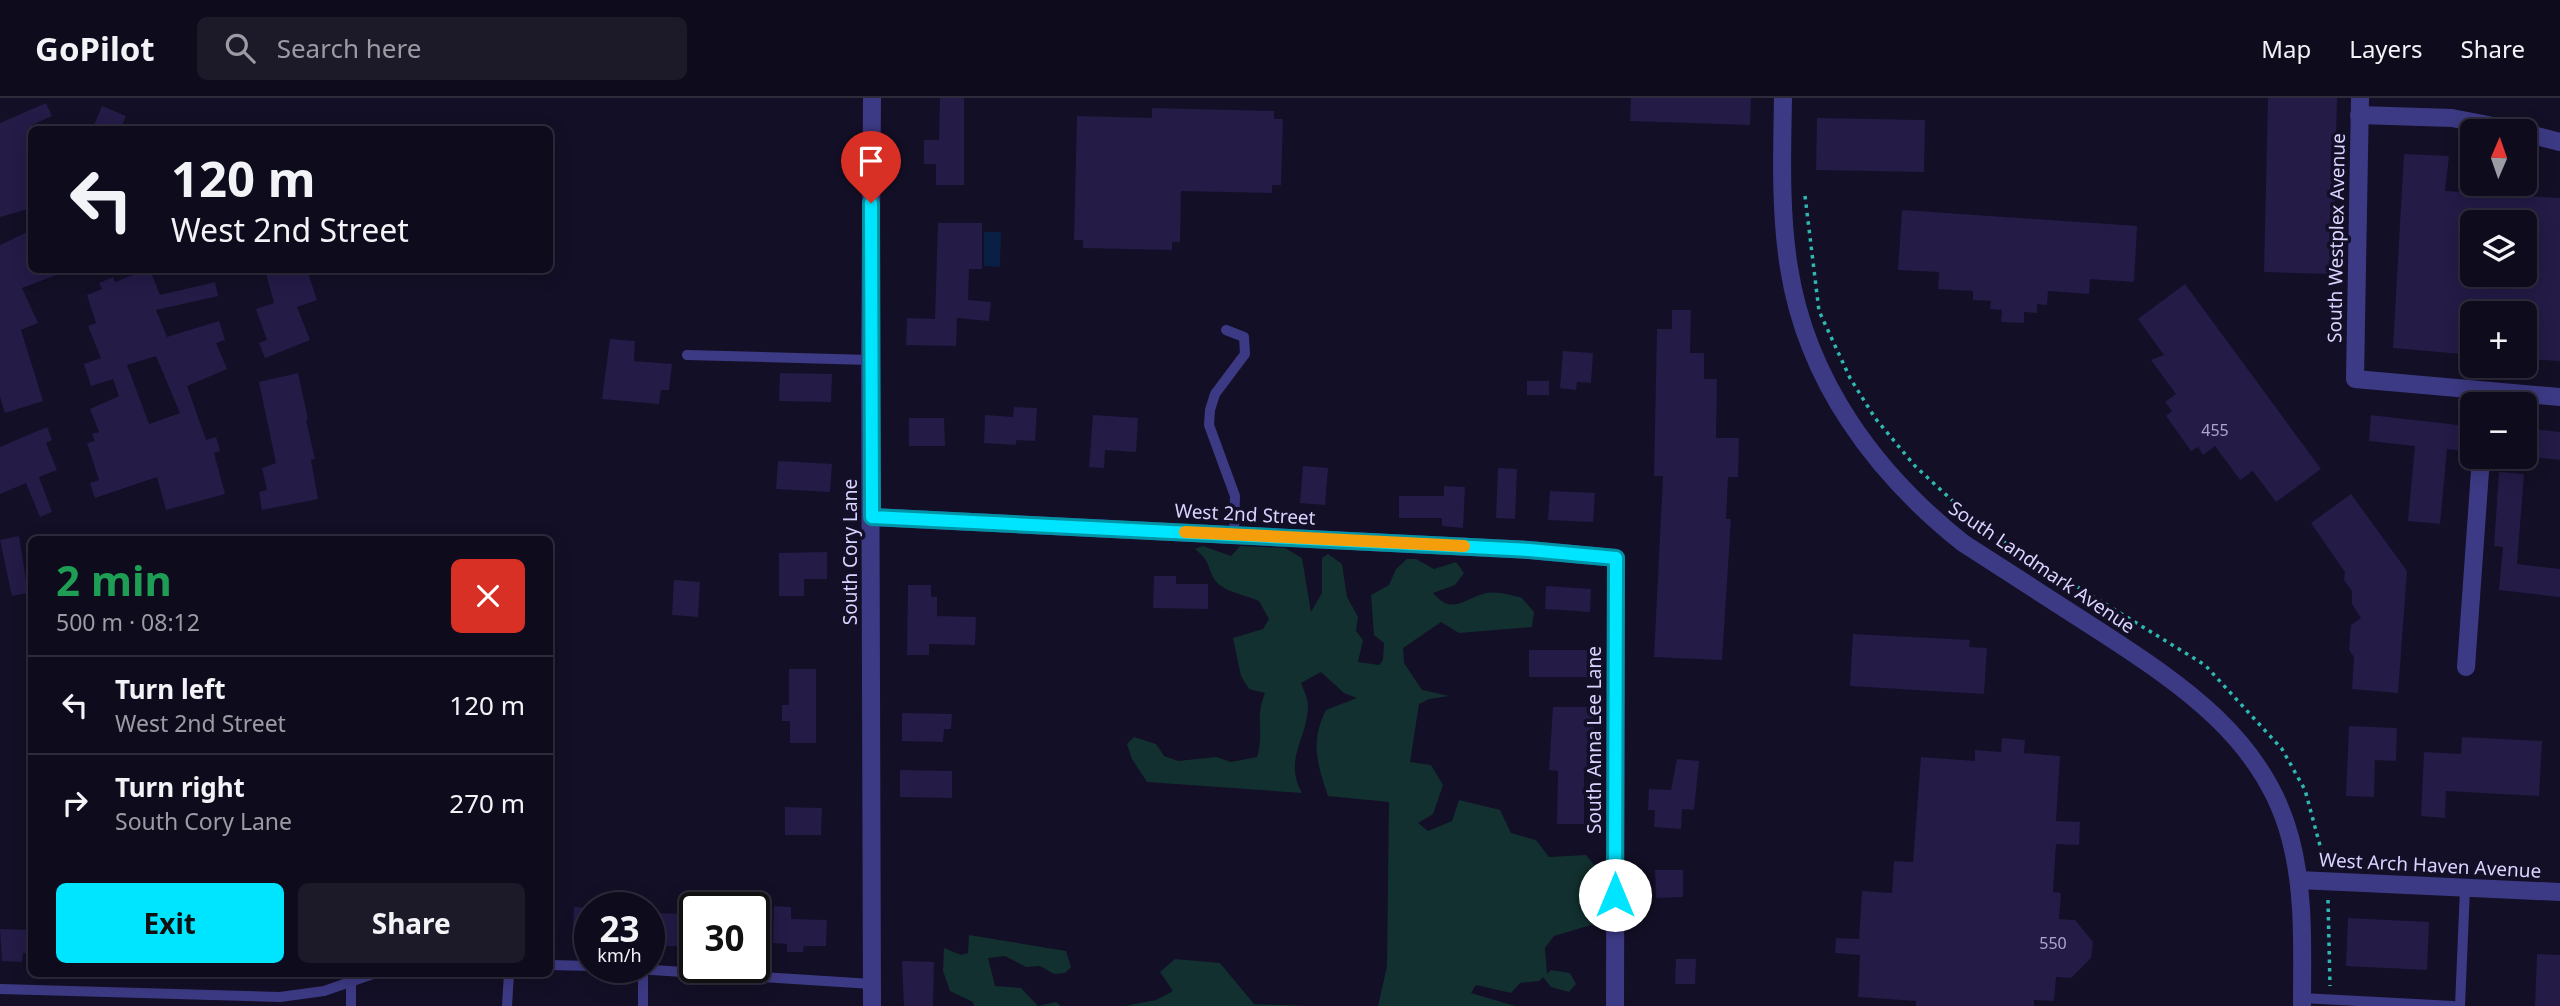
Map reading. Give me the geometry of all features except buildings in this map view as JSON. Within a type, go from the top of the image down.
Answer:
[{"type":"street","name":"South Cory Lane","points":[[872,98],[872,1006]]},
{"type":"street","name":"South Landmark Avenue","points":[[1783,98],[1783,200],[1789,266],[1806,338],[1838,406],[1878,462],[1933,520],[1963,543],[2161,672],[2213,712],[2245,749],[2281,808],[2290,836],[2299,880],[2302,1002]]},
{"type":"street","points":[[2359,106],[2460,120]]},
{"type":"street","name":"South Westplex Avenue","points":[[2359,106],[2356,379],[2460,394]]},
{"type":"street","points":[[2538,136],[2560,142]]},
{"type":"street","points":[[2537,397],[2560,397]]},
{"type":"street","points":[[2466,667],[2480,469]]},
{"type":"street","name":"West 2nd Street","points":[[872,517],[1570,552],[1616,558]]},
{"type":"street","name":"South Anna Lee Lane","points":[[1615,1006],[1616,558]]},
{"type":"street","name":"West Arch Haven Avenue","points":[[2299,880],[2560,892]]},
{"type":"lane","points":[[1226,331],[1244,337],[1246,346],[1239,362],[1215,394],[1209,425],[1235,496],[1234,535]]},
{"type":"lane","points":[[687,355],[870,360]]},
{"type":"lane","points":[[2460,1006],[2465,888]]},
{"type":"lane","points":[[553,965],[574,966]]},
{"type":"lane","points":[[665,970],[872,984]]},
{"type":"lane","points":[[0,989],[280,997],[324,991],[365,977]]},
{"type":"lane","points":[[508,1006],[509,977]]},
{"type":"lane","points":[[351,982],[351,1006]]},
{"type":"lane","points":[[643,983],[643,1006]]},
{"type":"lane","points":[[2302,1002],[2330,1000],[2453,1006]]},
{"type":"path","points":[[1805,196],[1819,311],[1850,379],[1875,418],[1915,466],[1983,529],[2206,665],[2269,732],[2288,759],[2305,790],[2321,840],[2328,882],[2330,1000]]},
{"type":"green space","points":[[1203,546],[1231,556],[1240,546],[1285,548],[1302,558],[1311,612],[1322,593],[1322,558],[1328,554],[1342,564],[1347,597],[1358,617],[1356,631],[1363,640],[1358,662],[1379,665],[1383,660],[1384,643],[1374,635],[1371,595],[1389,585],[1396,569],[1407,559],[1416,559],[1434,569],[1456,562],[1464,573],[1455,585],[1433,593],[1446,603],[1457,604],[1488,593],[1508,594],[1522,598],[1534,612],[1532,627],[1459,633],[1441,622],[1403,648],[1404,663],[1422,690],[1449,696],[1429,699],[1419,704],[1410,762],[1431,765],[1443,785],[1433,814],[1418,823],[1428,831],[1452,821],[1459,800],[1500,810],[1511,833],[1536,840],[1549,857],[1586,855],[1595,866],[1595,890],[1621,906],[1602,925],[1591,925],[1554,936],[1545,948],[1547,974],[1551,970],[1570,973],[1576,984],[1569,992],[1551,987],[1543,977],[1539,981],[1520,983],[1511,993],[1476,985],[1471,993],[1515,1006],[1378,1006],[1387,966],[1389,802],[1328,796],[1317,753],[1318,732],[1326,710],[1357,698],[1344,693],[1321,672],[1301,683],[1308,705],[1295,770],[1302,793],[1147,782],[1132,759],[1127,744],[1134,737],[1156,744],[1164,756],[1178,761],[1216,757],[1231,762],[1257,757],[1260,711],[1265,693],[1249,689],[1241,676],[1233,638],[1263,629],[1269,619],[1259,601],[1216,582],[1205,560],[1195,549]]},
{"type":"green space","points":[[969,935],[1066,951],[1071,967],[1065,973],[1054,974],[1040,966],[1026,967],[1005,956],[988,958],[995,986],[1021,988],[1038,1006],[974,1006],[973,1002],[950,991],[943,971],[944,948],[961,955],[968,953]]},
{"type":"green space","points":[[1175,959],[1220,963],[1254,1004],[1306,1006],[1125,1006],[1156,1000],[1173,991],[1160,972]]},
{"type":"green space","points":[[1056,1002],[1061,1006],[1038,1006]]},
{"type":"water","points":[[984,232],[1001,232],[1000,267],[984,266]]},
{"type":"slow traffic","points":[[1185,532],[1464,546]]},
{"type":"route","points":[[871,203],[872,517],[1570,552],[1616,558],[1615,895]]}]
